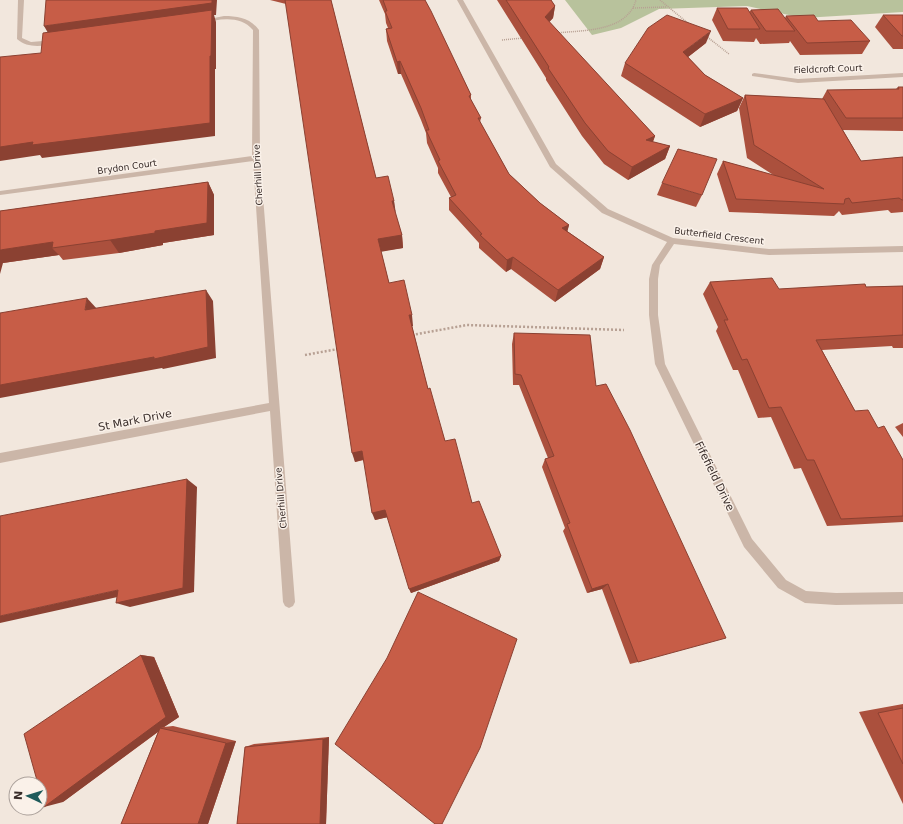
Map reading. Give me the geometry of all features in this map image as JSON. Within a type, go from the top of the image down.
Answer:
[{"type":"street","points":[[21,0],[19,34],[23,42],[29,44],[63,41]]},
{"type":"street","name":"Butterfield Crescent","points":[[460,0],[553,165],[605,211],[672,241],[769,252],[903,249]]},
{"type":"street","name":"Cherhill Drive","points":[[196,22],[220,18],[238,18],[252,24],[256,30],[256,158],[289,602]]},
{"type":"street","name":"Fieldcroft Court","points":[[754,75],[798,81],[903,74]]},
{"type":"street","name":"Brydon Court","points":[[0,193],[256,158]]},
{"type":"street","name":"Fifefield Drive","points":[[672,241],[656,266],[653,291],[656,340],[660,364],[748,542],[782,584],[805,597],[836,599],[903,598]]},
{"type":"street","name":"St Mark Drive","points":[[0,458],[274,406]]},
{"type":"path","points":[[557,33],[597,28],[617,23],[632,11],[636,0]]},
{"type":"path","points":[[660,0],[693,27]]},
{"type":"path","points":[[633,8],[666,6]]},
{"type":"path","points":[[502,40],[525,37]]},
{"type":"path","points":[[706,37],[729,54]]},
{"type":"path","points":[[405,337],[467,325],[624,330]]},
{"type":"path","points":[[305,355],[344,348]]},
{"type":"green space","points":[[565,0],[903,0],[903,12],[803,18],[747,6],[659,9],[621,28],[592,35]]},
{"type":"building","points":[[46,0],[212,0],[212,3],[44,26]]},
{"type":"building","points":[[285,0],[331,0],[376,178],[388,176],[394,201],[392,201],[402,235],[378,239],[389,283],[404,280],[412,315],[409,315],[428,389],[430,388],[445,441],[455,439],[472,503],[479,501],[501,556],[409,589],[385,510],[372,513],[362,451],[352,453]]},
{"type":"building","points":[[383,0],[425,0],[471,95],[469,96],[481,118],[478,118],[509,174],[540,203],[569,225],[562,228],[604,257],[558,290],[513,257],[507,260],[480,235],[482,234],[449,198],[456,195],[438,161],[440,160],[426,130],[429,130],[421,108],[400,61],[397,62],[386,29],[392,28],[385,11],[387,11]]},
{"type":"building","points":[[506,0],[551,0],[555,6],[545,17],[655,136],[646,140],[670,146],[632,167],[608,151],[585,123],[548,68],[549,67]]},
{"type":"building","points":[[717,8],[747,8],[760,29],[728,29]]},
{"type":"building","points":[[778,9],[795,31],[766,31],[751,10]]},
{"type":"building","points":[[212,10],[210,123],[32,145],[33,142],[0,147],[0,57],[41,53],[43,33]]},
{"type":"building","points":[[667,15],[711,31],[683,52],[705,75],[743,98],[705,114],[625,63],[648,28]]},
{"type":"building","points":[[814,15],[818,21],[851,20],[870,41],[807,43],[786,16]]},
{"type":"building","points":[[883,15],[903,15],[903,36],[902,36]]},
{"type":"building","points":[[898,87],[903,87],[903,118],[846,118],[827,90],[899,89]]},
{"type":"building","points":[[745,95],[824,99],[861,161],[903,157],[903,200],[899,198],[852,203],[849,198],[845,199],[844,204],[736,199],[723,161],[824,189],[754,145]]},
{"type":"building","points":[[678,149],[717,159],[702,195],[662,183]]},
{"type":"building","points":[[208,182],[207,223],[155,231],[155,233],[52,248],[53,242],[0,250],[0,211]]},
{"type":"building","points":[[772,278],[779,289],[865,284],[866,287],[903,286],[903,335],[816,340],[855,411],[868,410],[878,428],[884,426],[903,460],[903,516],[841,519],[814,460],[807,460],[781,407],[769,408],[747,359],[742,360],[724,320],[728,320],[710,282]]},
{"type":"building","points":[[206,290],[208,347],[154,359],[154,357],[0,385],[0,313],[87,298],[85,310]]},
{"type":"building","points":[[514,333],[590,335],[596,386],[606,384],[630,430],[726,638],[638,662],[608,584],[592,589],[567,524],[570,523],[545,459],[554,456],[521,375],[515,374]]},
{"type":"building","points":[[187,479],[183,588],[116,603],[118,590],[0,616],[0,516]]},
{"type":"building","points":[[418,592],[517,639],[480,748],[442,824],[435,824],[335,744],[387,658]]},
{"type":"building","points":[[141,655],[166,717],[48,804],[48,776],[36,776],[24,734]]},
{"type":"building","points":[[903,708],[903,764],[878,713]]},
{"type":"building","points":[[160,728],[226,743],[198,824],[121,824]]},
{"type":"building","points":[[323,739],[320,824],[237,824],[245,747]]}]
